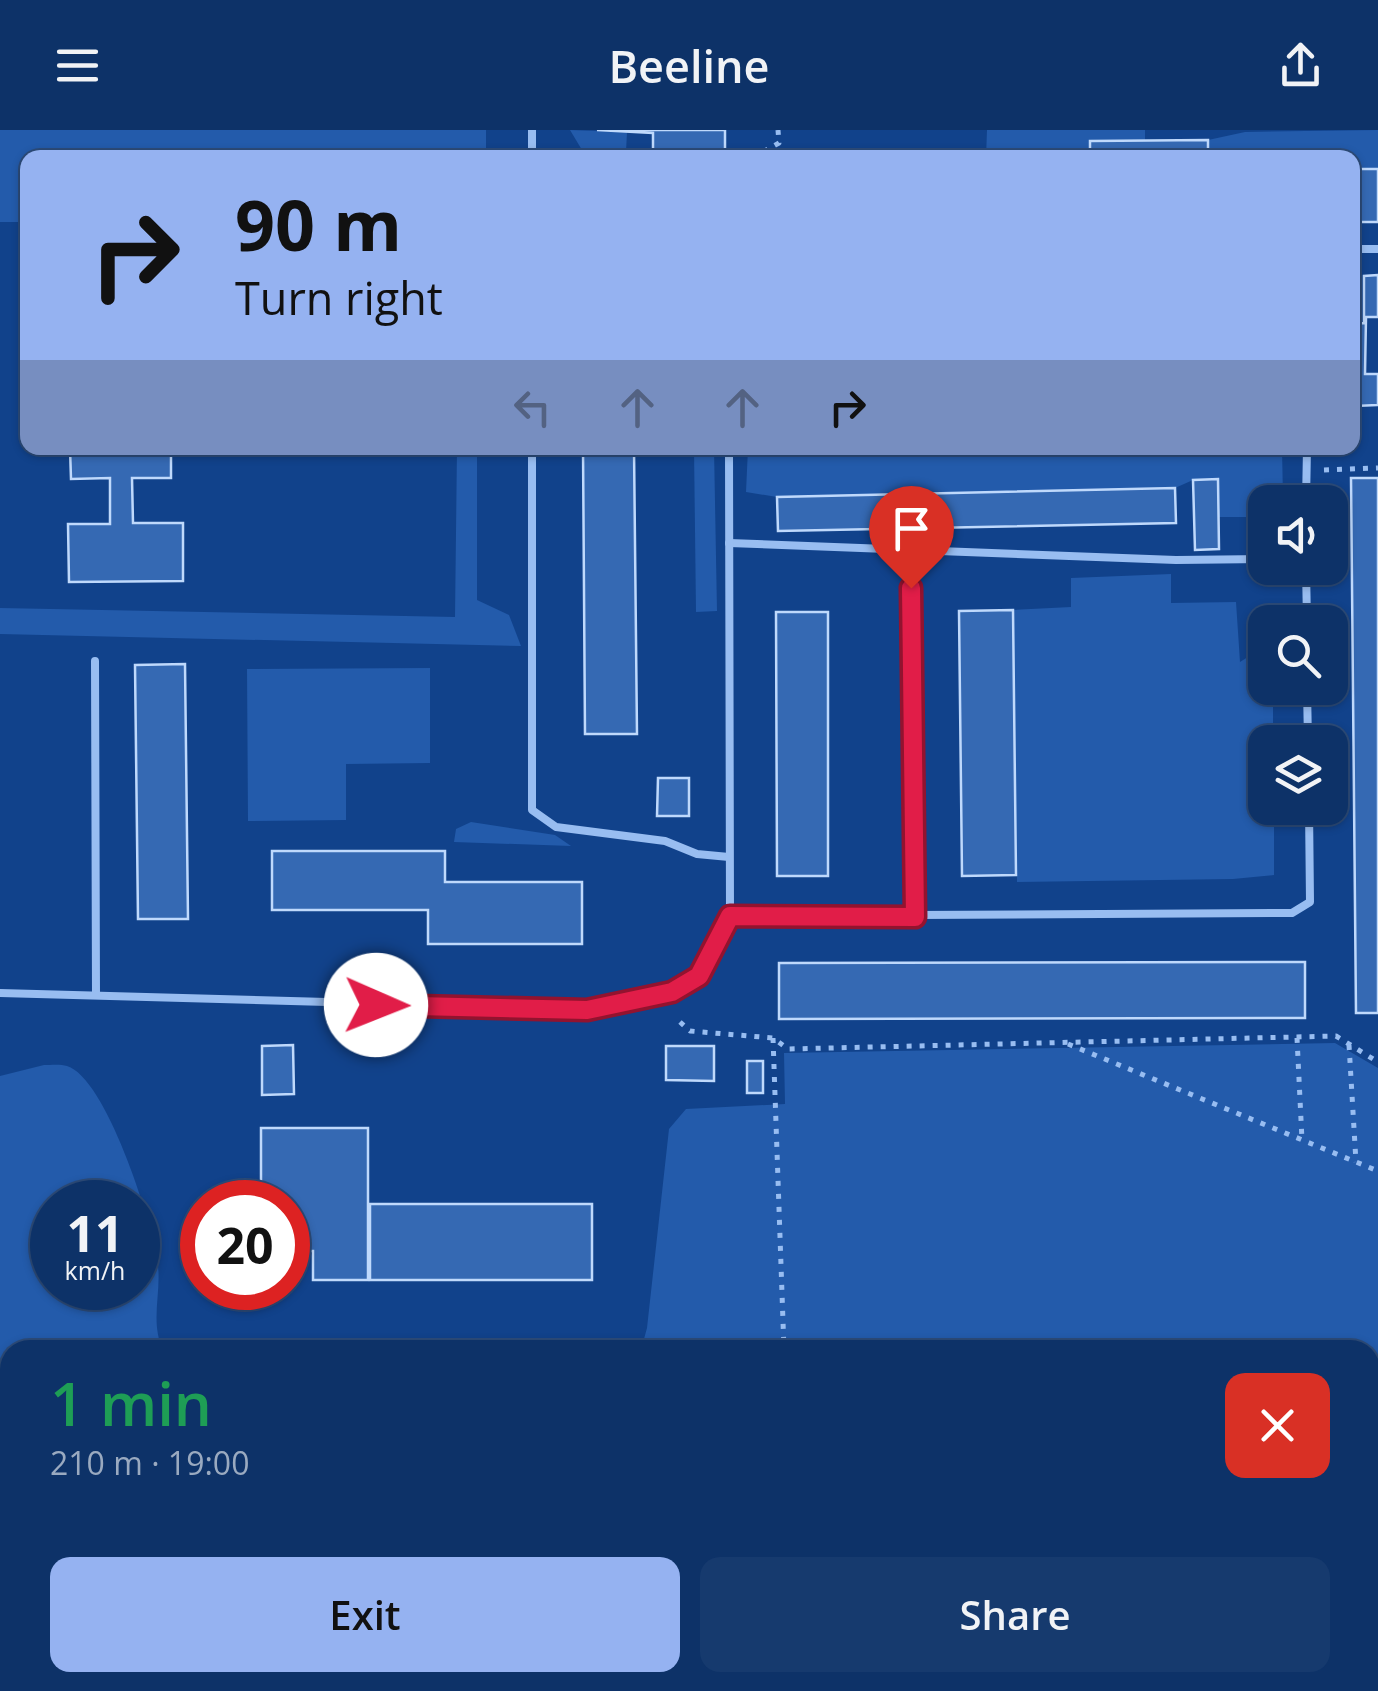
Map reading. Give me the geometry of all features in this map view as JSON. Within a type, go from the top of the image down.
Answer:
[{"type":"lane","points":[[532,455],[532,810],[556,827],[665,842],[697,854],[729,857]]},
{"type":"lane","points":[[0,993],[587,1010],[672,992],[699,976],[730,916],[728,455]]},
{"type":"lane","points":[[1306,455],[1306,485]]},
{"type":"lane","points":[[728,543],[910,552],[1248,559]]},
{"type":"lane","points":[[910,552],[915,917]]},
{"type":"lane","points":[[94,661],[96,994]]},
{"type":"lane","points":[[730,916],[1292,913],[1310,902],[1309,825]]},
{"type":"path","points":[[766,150],[778,143],[778,130]]},
{"type":"path","points":[[1306,470],[1378,468]]},
{"type":"path","points":[[680,1022],[690,1030],[773,1038],[788,1049],[1336,1036],[1378,1062]]},
{"type":"path","points":[[1297,1037],[1302,1140]]},
{"type":"path","points":[[773,1038],[784,1340]]},
{"type":"path","points":[[1065,1042],[1378,1171]]},
{"type":"path","points":[[1349,1044],[1356,1162]]},
{"type":"shaded area","points":[[0,130],[486,130],[486,150],[20,150],[20,222],[0,222]]},
{"type":"shaded area","points":[[570,130],[627,132],[626,150],[582,150]]},
{"type":"shaded area","points":[[987,130],[1145,130],[1145,141],[1090,141],[1090,150],[986,150]]},
{"type":"shaded area","points":[[1378,130],[1378,169],[1360,169],[1360,150],[1208,150],[1208,140],[1245,132]]},
{"type":"shaded area","points":[[457,455],[477,455],[477,600],[509,615],[521,646],[0,634],[0,608],[455,617]]},
{"type":"shaded area","points":[[694,455],[714,455],[717,611],[696,612]]},
{"type":"shaded area","points":[[748,455],[1282,455],[1283,485],[1248,485],[1248,517],[1219,517],[1217,479],[1193,480],[1175,488],[777,497],[746,492]]},
{"type":"shaded area","points":[[1171,574],[1171,603],[1236,602],[1240,662],[1248,657],[1248,705],[1273,705],[1273,725],[1248,725],[1248,825],[1274,825],[1274,875],[1017,882],[1013,610],[1071,607],[1071,578]]},
{"type":"shaded area","points":[[430,668],[430,763],[346,764],[346,820],[248,821],[247,669]]},
{"type":"shaded area","points":[[471,822],[555,835],[571,846],[454,842],[456,829]]},
{"type":"shaded area","points":[[1335,1043],[1378,1068],[1378,1340],[644,1340],[669,1129],[686,1109],[785,1104],[784,1053]]},
{"type":"shaded area","points":[[44,1065],[65,1065],[82,1076],[111,1122],[134,1180],[30,1180],[30,1310],[157,1310],[159,1340],[0,1340],[0,1076]]},
{"type":"building","points":[[597,130],[725,130],[725,150],[653,150],[653,133]]},
{"type":"building","points":[[1208,140],[1208,150],[1090,150],[1090,141]]},
{"type":"building","points":[[1360,169],[1378,169],[1378,222],[1360,222]]},
{"type":"building","points":[[1378,275],[1378,317],[1366,317],[1365,374],[1378,374],[1378,405],[1360,406],[1360,323],[1364,323],[1364,276]]},
{"type":"building","points":[[70,455],[171,455],[171,478],[132,478],[133,523],[183,523],[183,581],[69,582],[68,524],[110,524],[110,478],[71,479]]},
{"type":"building","points":[[583,455],[634,455],[637,734],[585,734]]},
{"type":"building","points":[[1351,478],[1378,478],[1378,1013],[1356,1013]]},
{"type":"building","points":[[1218,479],[1219,549],[1195,550],[1193,480]]},
{"type":"building","points":[[1175,488],[1176,523],[778,531],[777,497]]},
{"type":"building","points":[[1013,610],[1016,875],[962,876],[959,611]]},
{"type":"building","points":[[776,612],[828,612],[828,876],[777,876]]},
{"type":"building","points":[[185,664],[188,919],[138,919],[135,665]]},
{"type":"building","points":[[658,778],[689,778],[689,816],[657,816]]},
{"type":"building","points":[[272,851],[445,851],[445,882],[582,882],[582,944],[428,944],[428,910],[272,910]]},
{"type":"building","points":[[1305,962],[1305,1018],[779,1019],[779,963]]},
{"type":"building","points":[[293,1045],[294,1094],[262,1095],[262,1046]]},
{"type":"building","points":[[666,1046],[714,1046],[714,1081],[666,1080]]},
{"type":"building","points":[[747,1061],[763,1061],[763,1093],[747,1093]]},
{"type":"building","points":[[261,1128],[368,1128],[368,1280],[313,1280],[310,1180],[261,1180]]},
{"type":"building","points":[[370,1204],[592,1204],[592,1280],[370,1280]]},
{"type":"route","points":[[376,1005],[587,1010],[672,992],[699,976],[730,916],[915,917],[911,588]]}]
